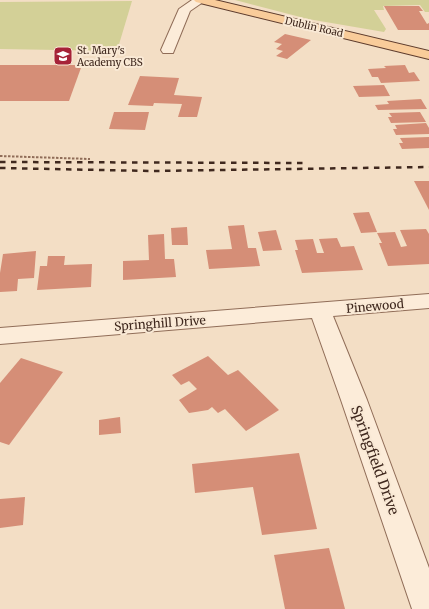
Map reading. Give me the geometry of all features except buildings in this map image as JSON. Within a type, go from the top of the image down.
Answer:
[{"type":"main road","name":"Dublin Road","points":[[200,0],[429,55]]},
{"type":"street","points":[[168,50],[185,9],[200,0]]},
{"type":"street","name":"Pinewood","points":[[320,311],[429,302]]},
{"type":"street","name":"Springhill Drive","points":[[0,336],[320,311]]},
{"type":"street","name":"Springfield Drive","points":[[320,311],[354,400],[428,609]]},
{"type":"path","points":[[0,156],[90,159]]},
{"type":"shaded area","points":[[235,0],[429,0],[429,12],[425,12],[420,5],[383,6],[384,10],[374,10],[386,29],[384,32],[308,19]]},
{"type":"shaded area","points":[[132,1],[117,51],[0,49],[0,2]]},
{"type":"railway","points":[[0,162],[303,163]]},
{"type":"railway","points":[[0,168],[152,171],[429,167]]},
{"type":"place","name":"St. Mary's Academy CBS","points":[[63,56]]}]
